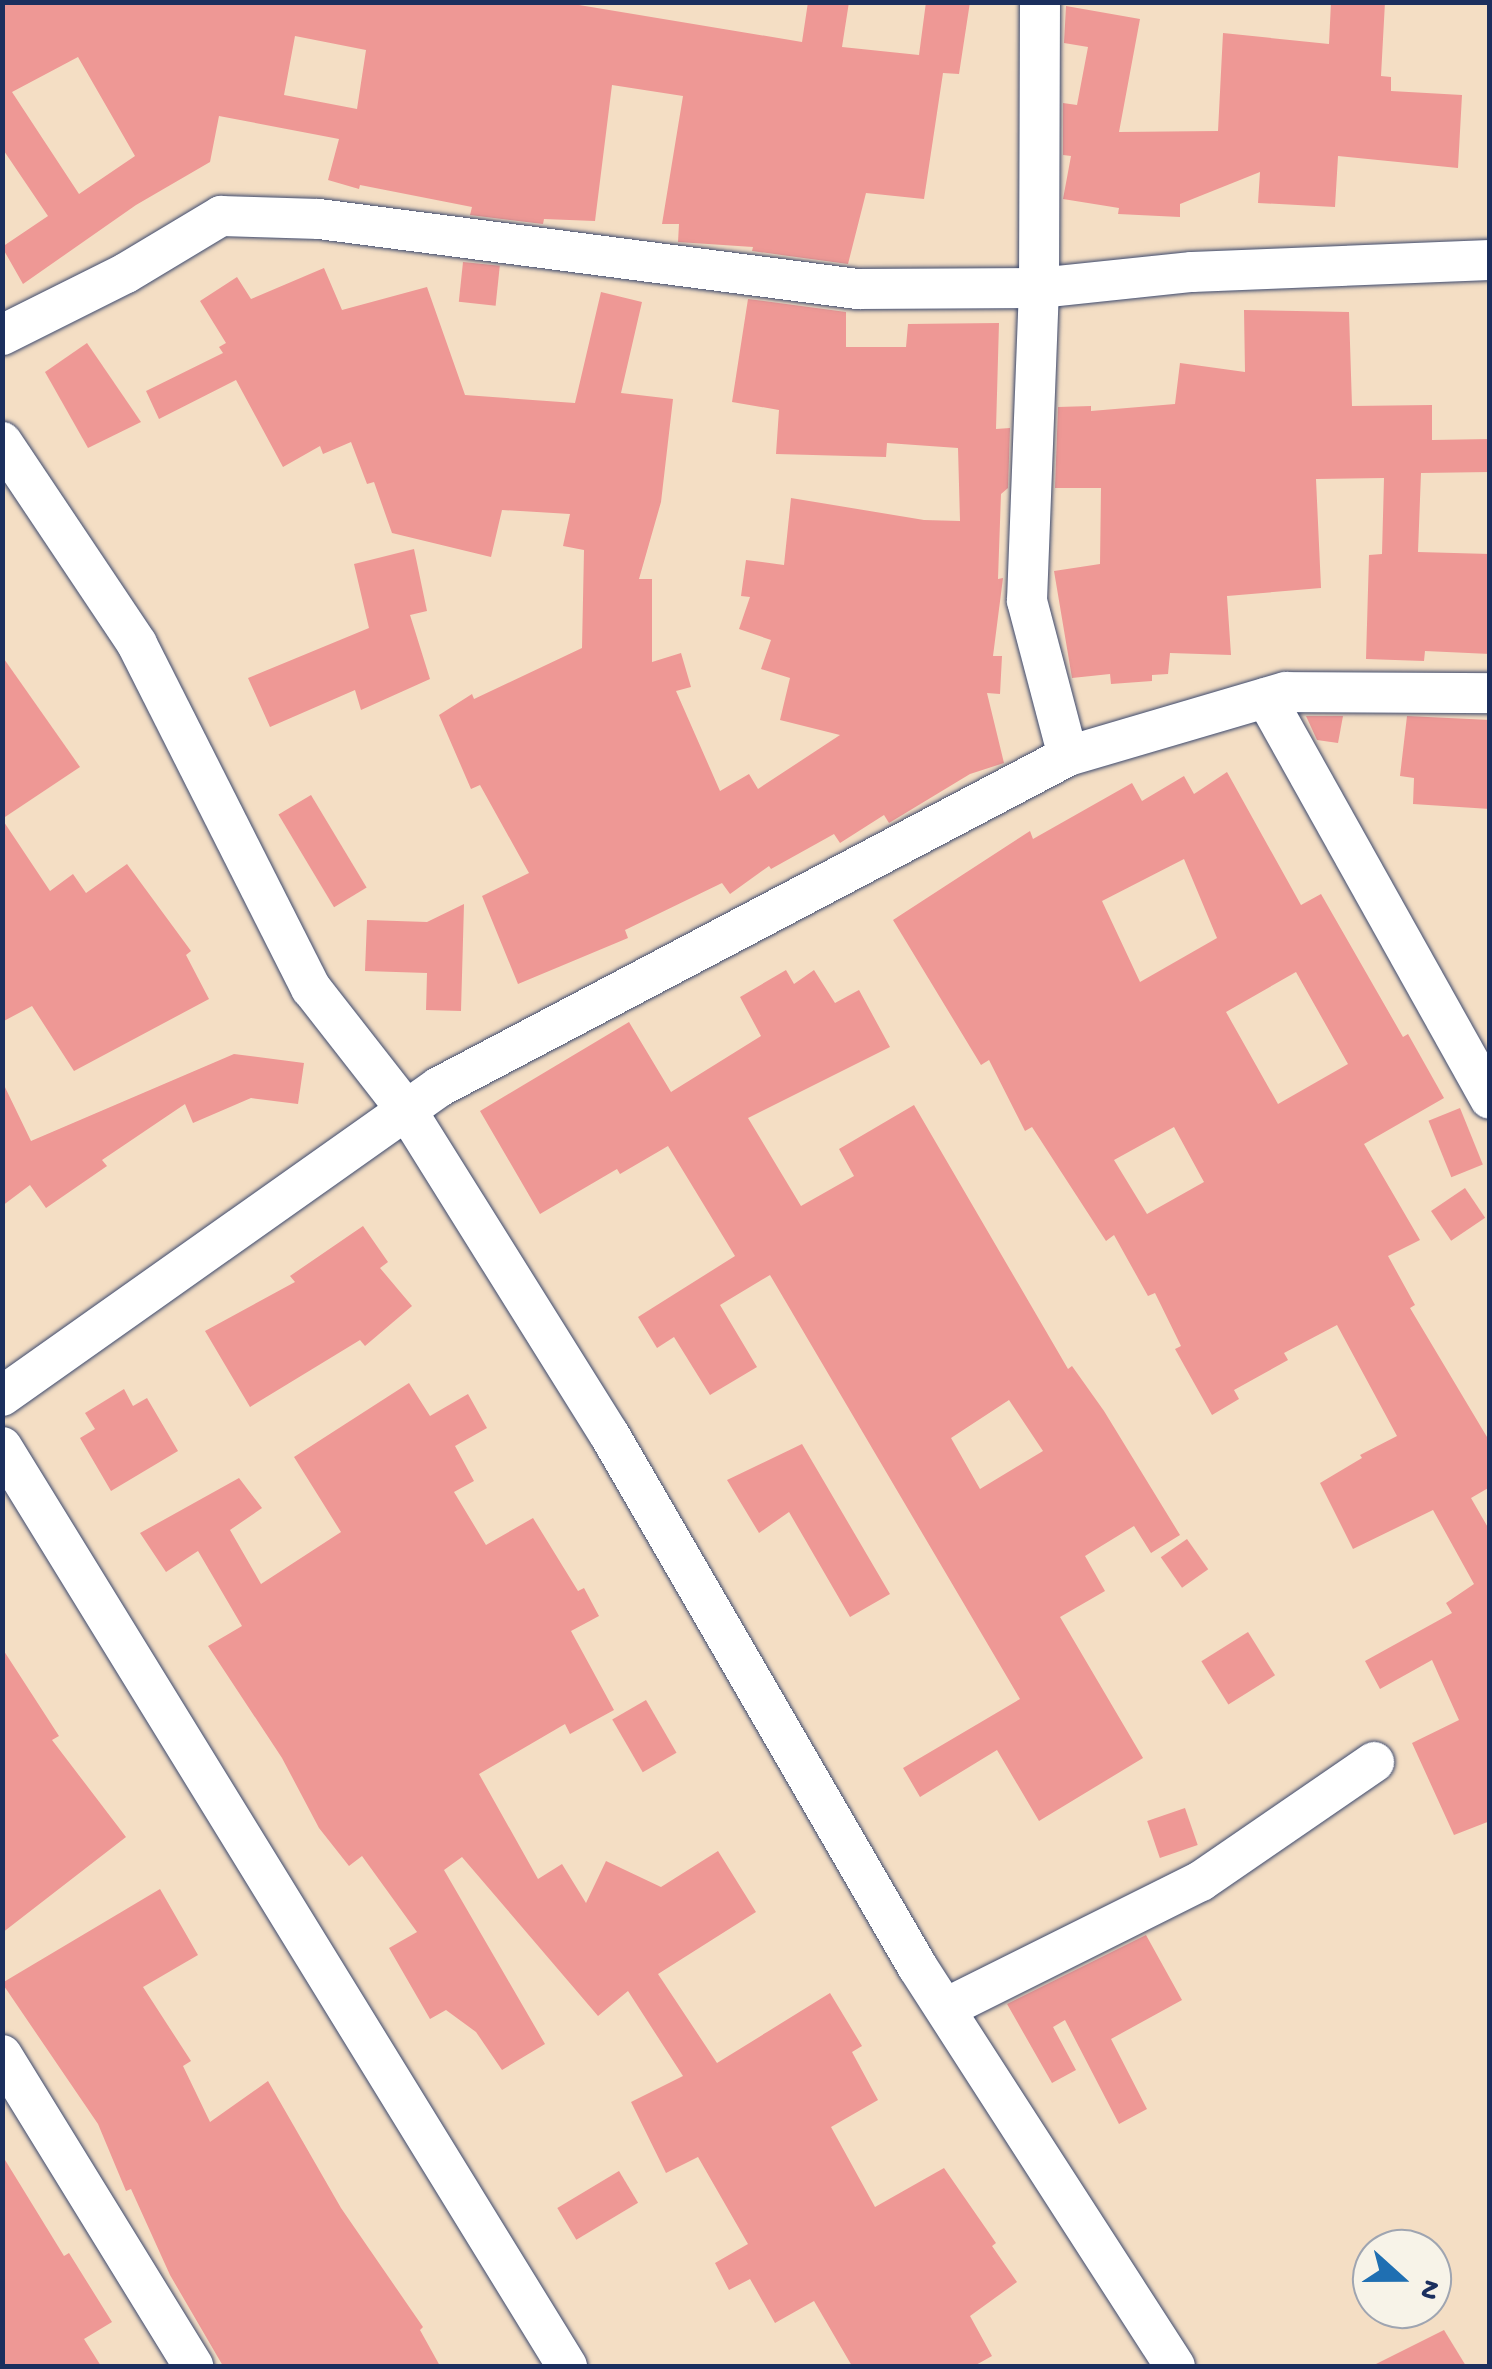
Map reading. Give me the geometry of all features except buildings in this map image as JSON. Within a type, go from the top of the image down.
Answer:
[{"type":"street","points":[[1040,2],[1039,288],[1027,601],[1068,756]]},
{"type":"street","points":[[2,335],[126,273],[221,216],[319,219],[857,289],[1039,288],[1192,272],[1490,260]]},
{"type":"street","points":[[2,442],[137,644],[312,988],[407,1111],[609,1434],[907,1949],[1175,2366]]},
{"type":"street","points":[[2,1396],[439,1087],[1068,756],[1286,692],[1490,693]]},
{"type":"street","points":[[1266,698],[1490,1099]]},
{"type":"street","points":[[2,1447],[567,2366]]},
{"type":"street","points":[[946,2008],[1201,1881],[1374,1762]]},
{"type":"street","points":[[2,2056],[193,2366]]}]
